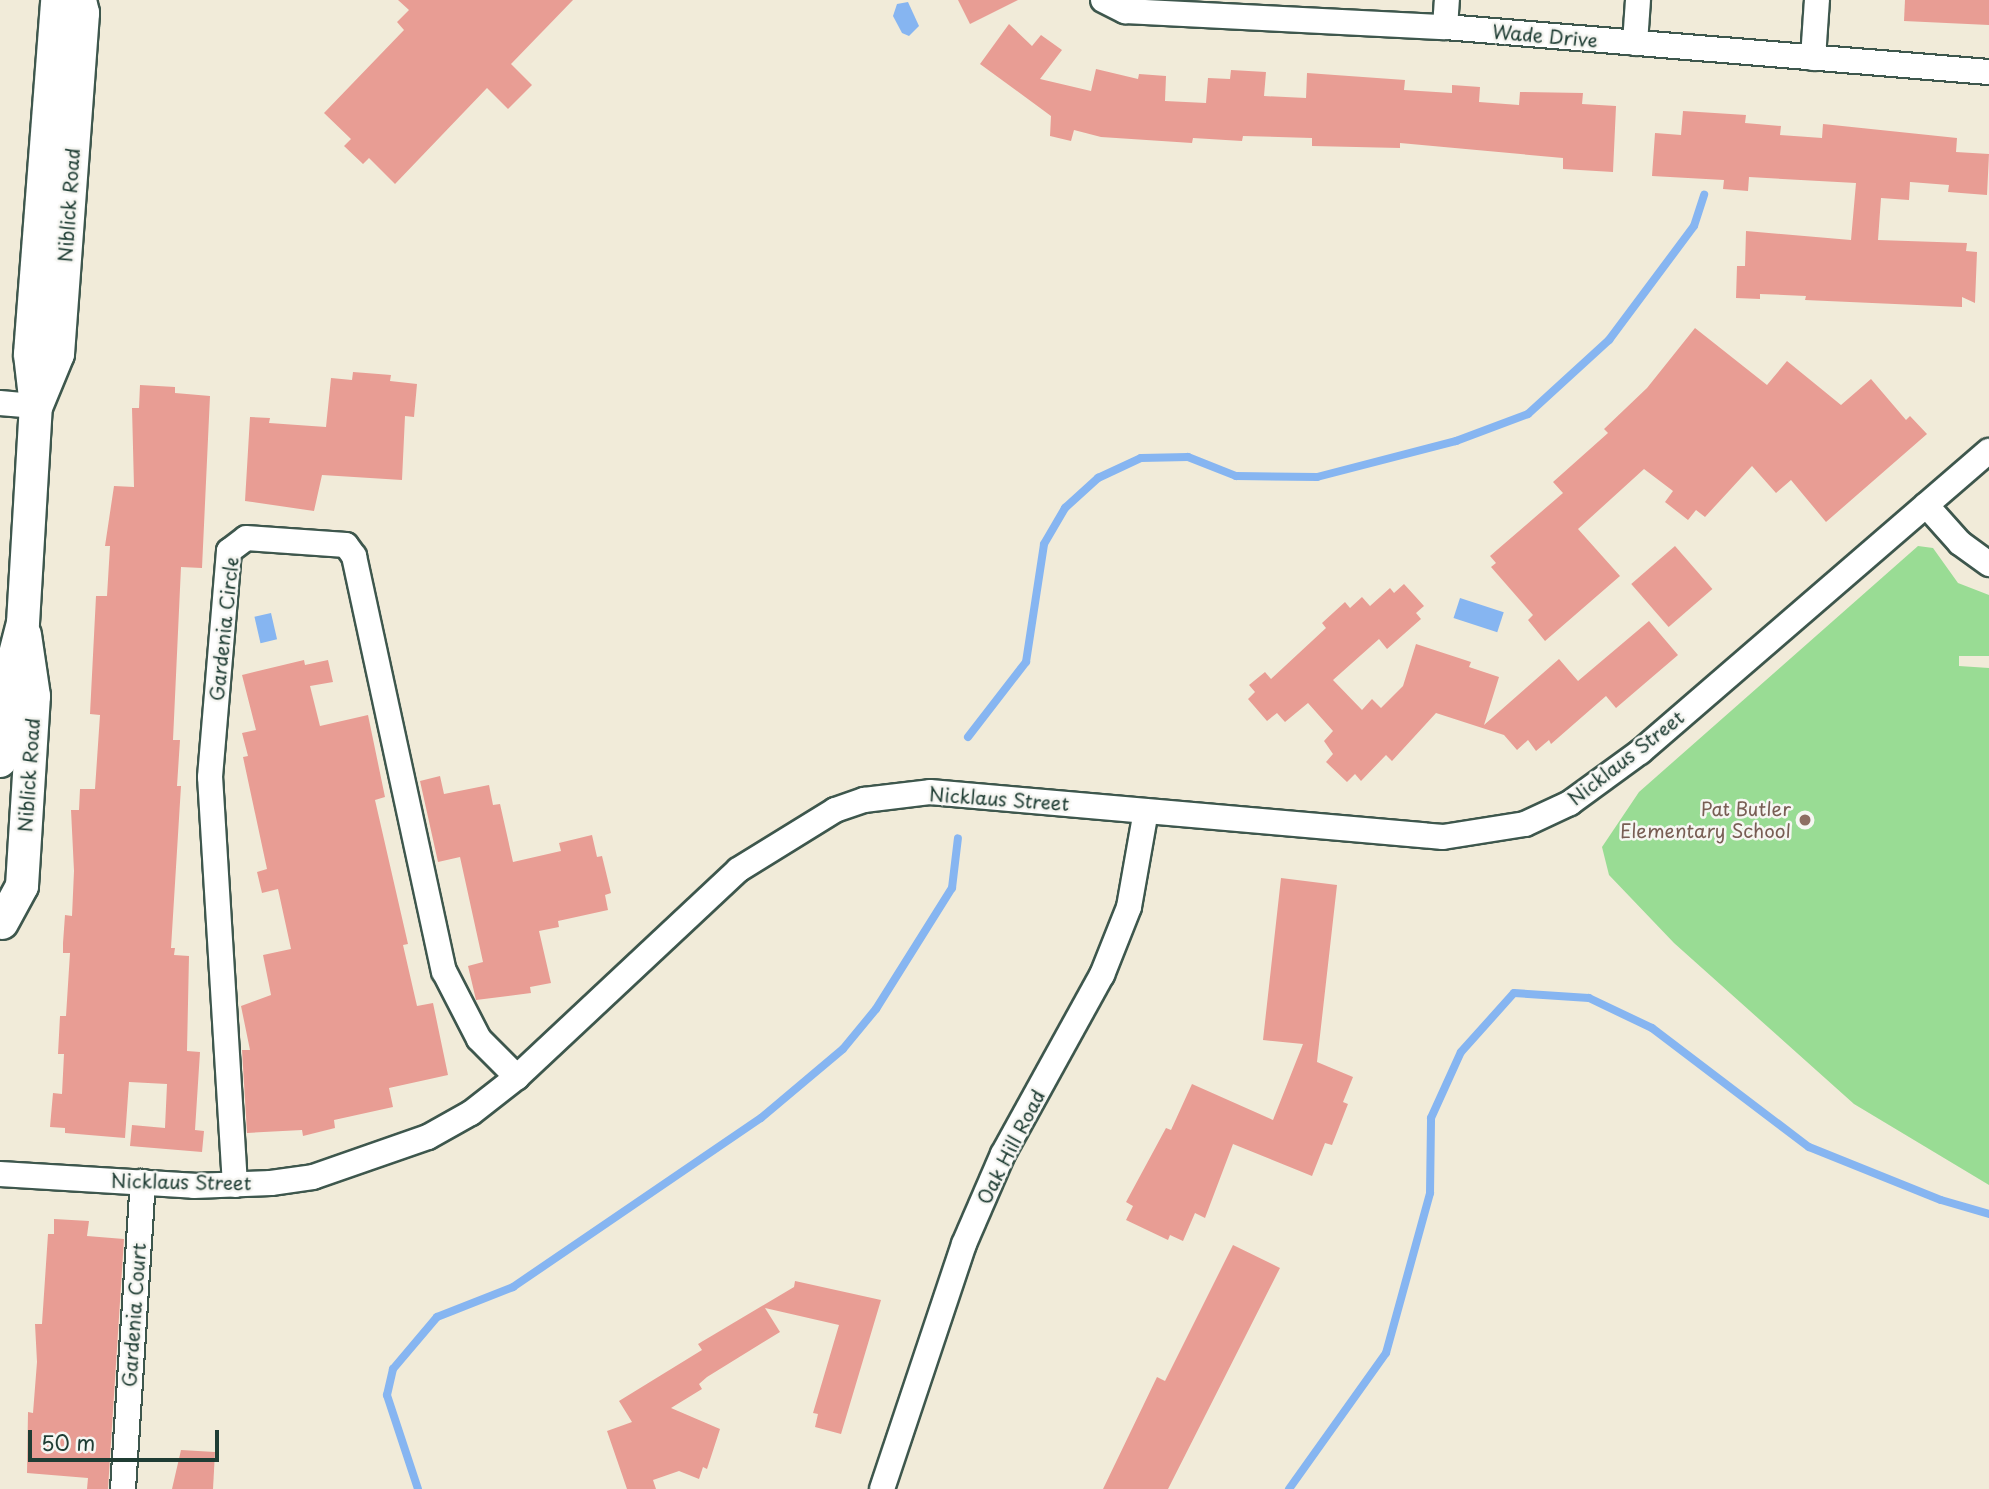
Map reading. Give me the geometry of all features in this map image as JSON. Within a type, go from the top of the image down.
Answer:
[{"type":"main road","name":"Niblick Road","points":[[0,761],[5,694],[23,623],[36,406],[30,354],[57,0]]},
{"type":"main road","name":"Niblick Road","points":[[36,406],[58,354],[83,13],[80,0]]},
{"type":"main road","name":"Niblick Road","points":[[1,930],[22,886],[34,696],[23,623]]},
{"type":"street","name":"Wade Drive","points":[[1103,0],[1125,11],[1446,27],[1989,72]]},
{"type":"street","points":[[1446,27],[1447,0]]},
{"type":"street","points":[[1635,43],[1638,0]]},
{"type":"street","points":[[1813,58],[1817,0]]},
{"type":"street","points":[[0,403],[36,406]]},
{"type":"street","name":"Nicklaus Street","points":[[0,1174],[235,1185],[313,1177],[396,1150],[471,1113],[517,1077],[738,870],[835,810],[864,800],[930,792],[1443,837],[1471,836],[1525,824],[1570,803],[1640,752],[1989,451]]},
{"type":"street","points":[[1926,505],[1961,543],[1989,564]]},
{"type":"street","name":"Gardenia Circle","points":[[235,1185],[210,776],[229,551],[246,537],[346,545],[354,555],[444,971],[479,1038],[517,1077]]},
{"type":"street","name":"Oak Hill Road","points":[[881,1489],[964,1244],[1003,1154],[1097,989],[1124,918],[1146,811]]},
{"type":"street","name":"Gardenia Court","points":[[123,1489],[143,1182]]},
{"type":"green space","name":"Pat Butler Elementary School","points":[[1918,546],[1933,548],[1958,583],[1989,595],[1989,656],[1959,656],[1959,666],[1989,668],[1989,1185],[1854,1104],[1674,943],[1609,875],[1602,847],[1639,792]]},
{"type":"water","points":[[908,2],[919,26],[909,36],[902,33],[893,16],[897,4]]},
{"type":"water","points":[[1460,598],[1504,612],[1497,632],[1454,618]]},
{"type":"water","points":[[271,613],[277,639],[261,643],[254,617]]},
{"type":"building","points":[[398,0],[573,0],[511,64],[532,85],[508,109],[487,88],[395,184],[369,158],[363,164],[344,146],[351,139],[324,113],[404,30],[397,22],[409,10]]},
{"type":"building","points":[[958,0],[1018,0],[970,24]]},
{"type":"building","points":[[1905,0],[1989,0],[1989,25],[1904,21]]},
{"type":"building","points":[[1009,24],[1032,46],[1041,35],[1062,50],[1040,79],[1091,91],[1096,69],[1138,79],[1139,74],[1166,76],[1165,101],[1206,103],[1208,78],[1230,79],[1231,70],[1266,72],[1264,96],[1306,98],[1307,73],[1405,80],[1404,90],[1452,93],[1452,85],[1480,87],[1479,102],[1519,105],[1520,92],[1583,93],[1582,104],[1616,106],[1613,172],[1563,169],[1563,158],[1400,143],[1400,148],[1312,146],[1312,138],[1243,136],[1242,141],[1193,138],[1192,143],[1101,137],[1074,130],[1071,141],[1050,136],[1051,116],[980,64]]},
{"type":"building","points":[[1683,111],[1746,115],[1745,123],[1781,126],[1780,135],[1822,138],[1823,124],[1957,138],[1956,152],[1989,154],[1987,195],[1948,192],[1949,185],[1910,182],[1909,200],[1881,198],[1878,240],[1967,243],[1966,251],[1977,252],[1975,303],[1962,297],[1962,307],[1805,300],[1806,296],[1760,294],[1760,299],[1736,298],[1737,266],[1745,266],[1746,231],[1851,240],[1856,183],[1749,177],[1748,191],[1723,189],[1724,180],[1652,176],[1655,133],[1681,135]]},
{"type":"building","points":[[1695,328],[1767,385],[1787,361],[1841,405],[1871,379],[1906,420],[1910,416],[1927,434],[1826,522],[1791,480],[1776,493],[1752,466],[1705,517],[1696,510],[1688,520],[1665,502],[1673,491],[1644,469],[1578,529],[1620,576],[1545,641],[1528,620],[1533,615],[1491,567],[1496,563],[1490,556],[1563,493],[1553,482],[1608,433],[1604,429],[1647,388]]},
{"type":"building","points":[[353,372],[391,375],[390,381],[417,384],[414,417],[405,416],[402,480],[322,475],[314,511],[245,501],[250,417],[270,418],[269,423],[326,427],[331,378],[352,380]]},
{"type":"building","points":[[140,385],[175,387],[175,393],[210,396],[202,568],[181,567],[173,740],[180,740],[177,786],[181,786],[171,948],[175,948],[174,955],[189,956],[187,1051],[200,1052],[195,1130],[204,1131],[202,1152],[130,1146],[132,1125],[165,1128],[167,1084],[129,1082],[125,1138],[65,1133],[65,1128],[50,1127],[53,1093],[62,1094],[64,1054],[58,1054],[60,1016],[66,1016],[70,953],[63,953],[65,915],[72,916],[74,871],[71,810],[79,810],[80,789],[95,789],[100,715],[90,714],[96,596],[107,596],[110,546],[105,546],[114,486],[134,487],[132,408],[139,408]]},
{"type":"building","points":[[1675,546],[1712,589],[1669,627],[1631,584]]},
{"type":"building","points":[[1404,584],[1424,606],[1416,613],[1421,619],[1387,649],[1379,639],[1333,680],[1362,710],[1372,699],[1381,708],[1403,686],[1416,644],[1471,662],[1469,667],[1499,677],[1484,725],[1559,659],[1578,681],[1649,621],[1678,655],[1616,708],[1606,696],[1551,744],[1549,740],[1536,751],[1528,740],[1517,750],[1504,735],[1436,713],[1392,761],[1386,755],[1361,781],[1355,774],[1347,782],[1326,762],[1333,754],[1324,741],[1333,731],[1308,703],[1285,722],[1277,713],[1267,721],[1248,699],[1255,692],[1249,685],[1265,672],[1271,679],[1326,628],[1322,623],[1345,602],[1350,608],[1362,597],[1370,606],[1390,588],[1394,593]]},
{"type":"building","points":[[304,660],[305,665],[328,660],[333,682],[310,686],[320,726],[368,715],[385,797],[375,800],[408,944],[403,945],[417,1006],[433,1003],[448,1075],[389,1088],[393,1107],[334,1120],[335,1128],[303,1136],[302,1130],[247,1133],[242,1050],[250,1050],[241,1006],[271,995],[263,955],[291,949],[278,889],[262,893],[257,872],[267,869],[243,757],[248,756],[242,733],[256,730],[242,675]]},
{"type":"building","points":[[440,776],[444,794],[489,785],[493,805],[500,804],[513,862],[561,851],[559,843],[592,835],[597,857],[602,856],[611,893],[605,895],[608,910],[558,921],[559,927],[539,931],[551,983],[530,987],[531,993],[476,1000],[468,966],[483,962],[460,857],[438,862],[420,781]]},
{"type":"building","points":[[1281,878],[1337,885],[1317,1062],[1353,1077],[1343,1102],[1348,1104],[1332,1145],[1325,1143],[1312,1176],[1233,1144],[1205,1218],[1195,1213],[1183,1241],[1170,1235],[1168,1240],[1126,1220],[1133,1206],[1126,1202],[1166,1128],[1171,1130],[1192,1084],[1273,1120],[1303,1044],[1263,1040]]},
{"type":"building","points":[[54,1219],[89,1221],[87,1236],[124,1239],[108,1489],[87,1489],[88,1478],[27,1473],[28,1412],[33,1413],[37,1362],[35,1324],[42,1324],[48,1234],[54,1234]]},
{"type":"building","points":[[1233,1245],[1280,1268],[1168,1489],[1103,1489],[1157,1377],[1165,1381]]},
{"type":"building","points":[[795,1281],[881,1300],[841,1434],[815,1427],[818,1414],[813,1413],[839,1325],[765,1308],[780,1332],[707,1377],[699,1384],[702,1389],[671,1408],[720,1429],[707,1469],[703,1467],[699,1479],[679,1471],[653,1480],[656,1489],[627,1489],[607,1431],[632,1422],[619,1401],[702,1350],[698,1344],[794,1287]]},
{"type":"building","points":[[181,1450],[215,1452],[213,1489],[172,1489]]},
{"type":"waterway","points":[[968,737],[1026,662],[1044,544],[1065,508],[1098,478],[1141,458],[1188,457],[1236,476],[1317,477],[1456,441],[1528,414],[1609,340],[1694,226],[1704,195]]},
{"type":"waterway","points":[[418,1489],[387,1395],[393,1369],[437,1317],[513,1287],[761,1118],[843,1049],[876,1009],[952,888],[958,838]]},
{"type":"waterway","points":[[1289,1489],[1386,1353],[1430,1193],[1431,1118],[1461,1052],[1514,993],[1589,998],[1652,1028],[1809,1147],[1941,1200],[1989,1214]]},
{"type":"place","name":"Pat Butler Elementary School","points":[[1805,820]]}]
